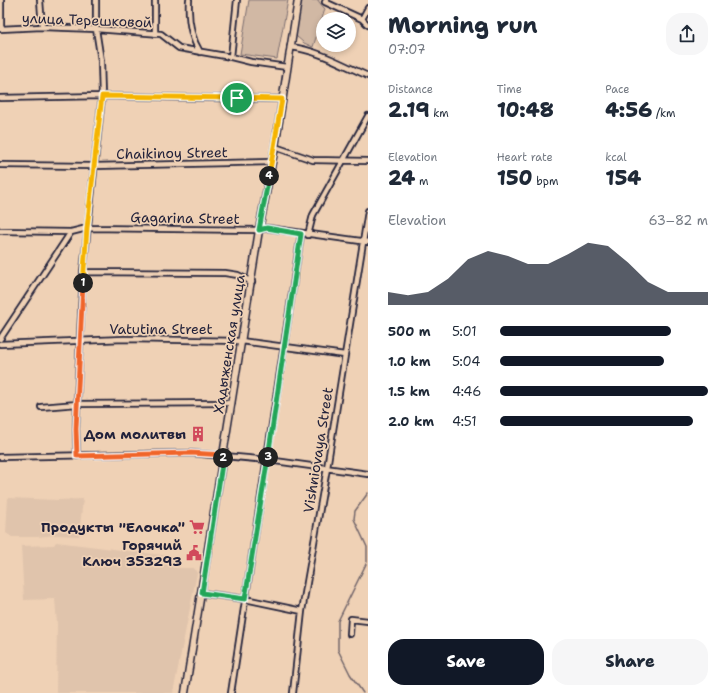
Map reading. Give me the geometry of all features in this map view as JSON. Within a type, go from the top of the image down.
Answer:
[{"type":"main road","name":"Хадыженская улица","points":[[186,693],[259,230],[272,162],[298,0]]},
{"type":"street","points":[[1,0],[1,29]]},
{"type":"street","points":[[40,0],[42,27]]},
{"type":"street","points":[[77,456],[76,429],[83,272],[102,96],[101,60],[96,28],[96,0]]},
{"type":"street","points":[[155,0],[155,34]]},
{"type":"street","points":[[189,0],[188,18],[196,45],[200,52]]},
{"type":"street","points":[[231,57],[237,0]]},
{"type":"street","points":[[326,1],[368,24]]},
{"type":"street","points":[[362,20],[368,8]]},
{"type":"street","name":"улица Терешковой","points":[[1,29],[42,27],[96,28],[161,34],[179,48],[251,62],[287,67]]},
{"type":"street","points":[[290,48],[303,49],[323,56],[368,76]]},
{"type":"street","points":[[0,98],[102,96],[282,99]]},
{"type":"street","points":[[308,235],[313,215],[368,116]]},
{"type":"street","points":[[274,147],[313,160],[368,161]]},
{"type":"street","name":"Chaikinoy Street","points":[[0,165],[94,166],[272,162]]},
{"type":"street","name":"Vishniovaya Street","points":[[292,693],[302,610],[345,355],[366,242],[368,211]]},
{"type":"street","name":"Gagarina Street","points":[[0,231],[71,232],[87,228],[259,230],[267,228],[366,242]]},
{"type":"street","points":[[0,339],[71,232]]},
{"type":"street","points":[[232,693],[301,234]]},
{"type":"street","points":[[83,272],[225,273],[238,275],[252,282]]},
{"type":"street","name":"Vatutina Street","points":[[0,344],[124,339],[242,341],[345,355]]},
{"type":"street","points":[[41,406],[77,404],[232,403]]},
{"type":"street","points":[[0,457],[191,453],[268,460],[368,474]]},
{"type":"street","points":[[202,593],[245,599],[302,610]]},
{"type":"street","points":[[350,634],[351,619],[368,621]]},
{"type":"shaded area","points":[[249,0],[288,0],[277,59],[240,54]]},
{"type":"shaded area","points":[[300,0],[319,0],[325,9],[324,12],[316,12],[316,38],[313,47],[304,43],[296,36]]},
{"type":"shaded area","points":[[8,498],[58,500],[83,499],[79,536],[56,535],[12,537],[6,533]]},
{"type":"shaded area","points":[[56,542],[170,556],[176,568],[194,568],[197,573],[173,693],[56,693],[57,624],[55,599],[24,600],[21,546],[54,545]]},
{"type":"waterway","points":[[363,693],[350,674],[338,650],[338,621],[367,562],[367,547],[354,519],[355,511],[368,493]]},
{"type":"place","name":"Дом молитвы","points":[[198,434]]},
{"type":"place","name":"Продукты \"Елочка\"","points":[[197,527]]},
{"type":"place","name":"Горячий Ключ 353293","points":[[194,553]]},
{"type":"route","points":[[102,96],[237,98],[282,99],[259,230],[267,228],[301,234],[245,599],[202,593],[224,455],[191,453],[77,456],[76,429],[83,272],[102,96]]}]
